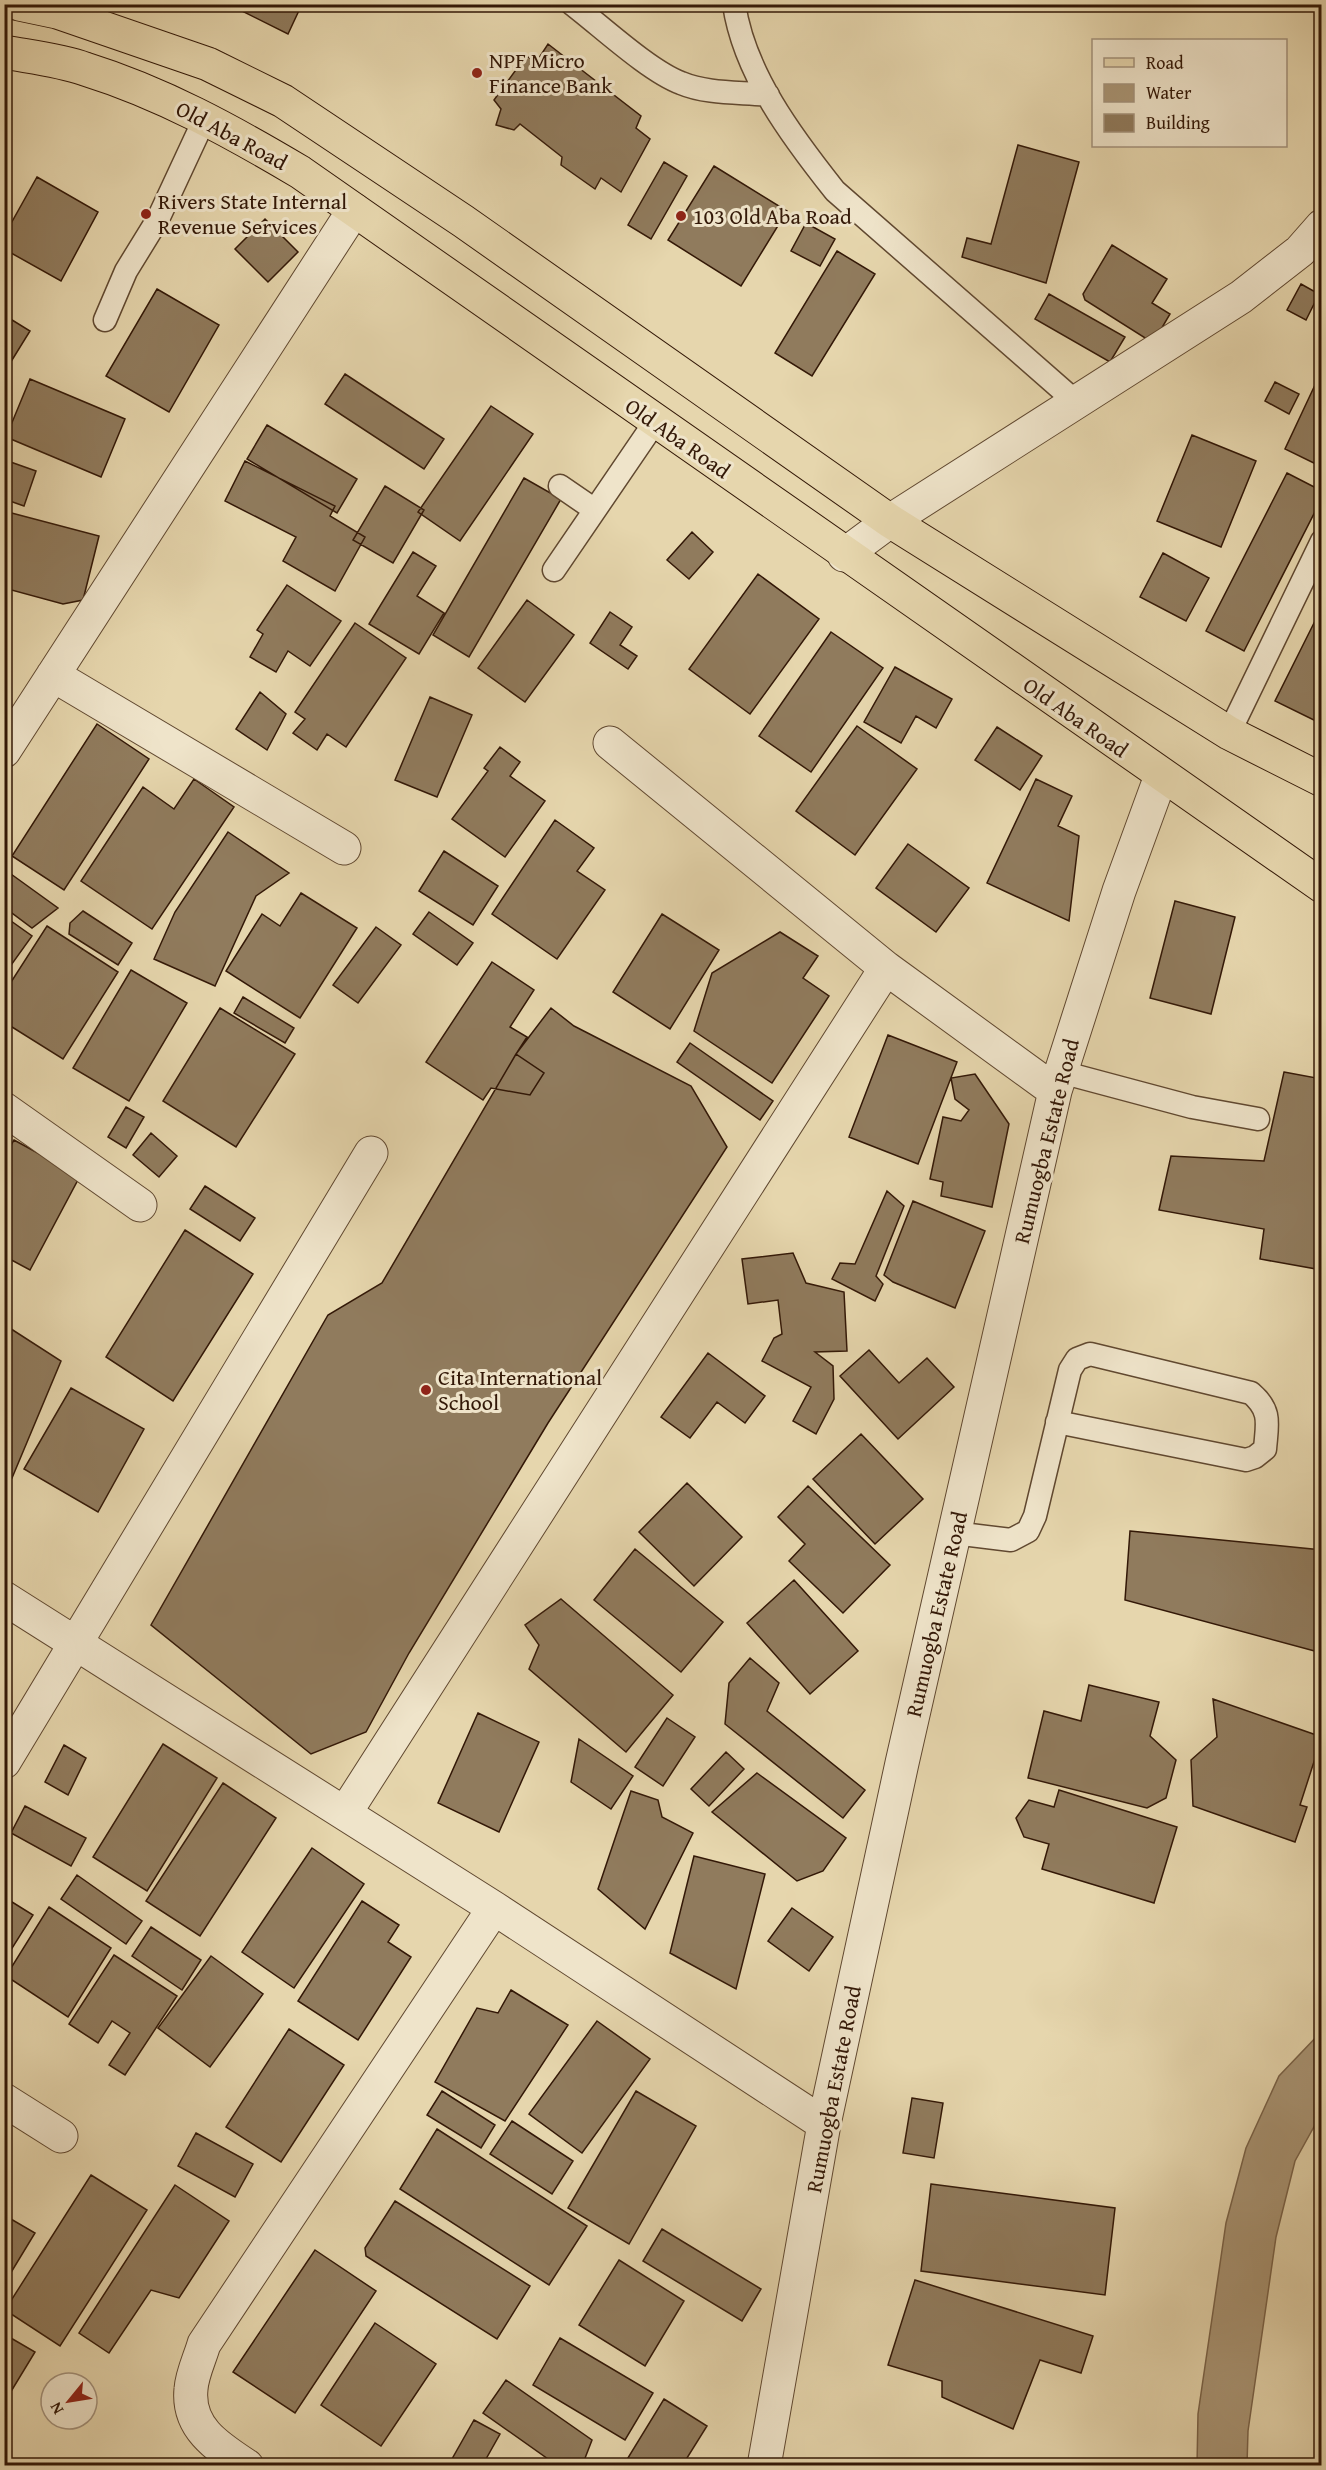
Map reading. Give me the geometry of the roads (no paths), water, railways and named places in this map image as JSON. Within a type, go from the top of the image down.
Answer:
[{"type":"main road","points":[[19,4],[57,12],[208,64],[283,101],[463,221],[890,521],[1229,733],[1322,780]]},
{"type":"main road","name":"Old Aba Road","points":[[4,51],[84,68],[205,118],[300,172],[844,555],[1322,886]]},
{"type":"street","points":[[4,751],[354,210]]},
{"type":"street","points":[[844,555],[890,521],[1240,297],[1300,251],[1322,226]]},
{"type":"street","points":[[52,675],[344,848]]},
{"type":"street","points":[[610,743],[886,968],[1058,1082]]},
{"type":"street","name":"Rumuogba Estate Road","points":[[764,2466],[824,2124],[954,1533],[1058,1082],[1119,891],[1161,776]]},
{"type":"street","points":[[345,1814],[886,968]]},
{"type":"street","points":[[4,1109],[140,1205]]},
{"type":"street","points":[[4,1762],[371,1153]]},
{"type":"street","points":[[4,1598],[494,1908],[824,2124]]},
{"type":"street","points":[[247,2466],[222,2450],[194,2420],[191,2389],[204,2344],[494,1908]]},
{"type":"street","points":[[4,2100],[60,2136]]},
{"type":"lane","points":[[572,4],[659,71],[681,83],[705,89],[768,94]]},
{"type":"lane","points":[[734,4],[737,26],[745,50],[768,94],[813,164],[834,191],[1076,402]]},
{"type":"lane","points":[[105,320],[126,271],[158,219],[205,118]]},
{"type":"lane","points":[[554,570],[655,422]]},
{"type":"lane","points":[[560,486],[595,510]]},
{"type":"lane","points":[[1229,733],[1322,541]]},
{"type":"lane","points":[[1058,1082],[1258,1119]]},
{"type":"lane","points":[[954,1533],[1011,1540],[1028,1531],[1035,1516],[1057,1422],[1070,1370],[1077,1359],[1090,1354],[1251,1393],[1263,1402],[1268,1416],[1265,1449],[1255,1457],[1246,1460],[1057,1422]]},
{"type":"water","points":[[1321,2032],[1321,2114],[1295,2161],[1276,2237],[1248,2431],[1247,2465],[1197,2465],[1198,2414],[1226,2223],[1246,2148],[1279,2076]]},
{"type":"place","name":"NPF Micro Finance Bank","points":[[477,73]]},
{"type":"place","name":"Rivers State Internal Revenue Services","points":[[146,214]]},
{"type":"place","name":"103 Old Aba Road","points":[[681,216]]},
{"type":"place","name":"Cita International School","points":[[426,1390]]}]
